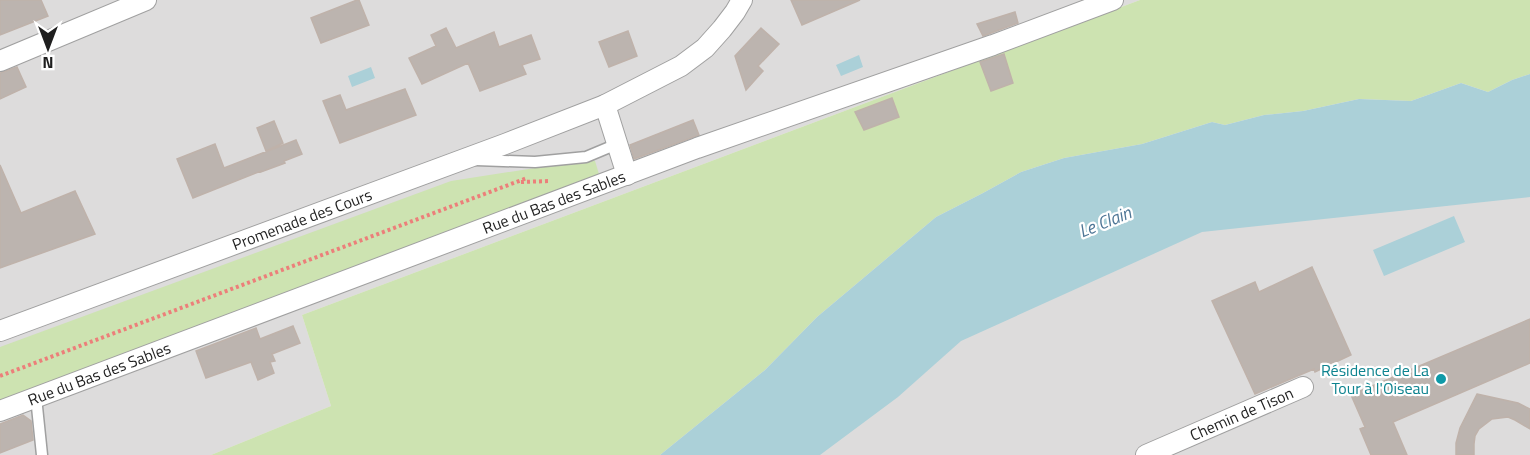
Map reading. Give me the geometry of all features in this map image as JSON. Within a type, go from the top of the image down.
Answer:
[{"type":"street","points":[[0,61],[146,0]]},
{"type":"street","name":"Promenade des Cours","points":[[0,331],[605,105],[681,66],[705,48],[722,29],[742,0]]},
{"type":"street","name":"Rue du Bas des Sables","points":[[0,411],[708,144],[993,45],[1113,0]]},
{"type":"street","points":[[605,105],[627,175]]},
{"type":"street","name":"Chemin de Tison","points":[[1146,455],[1303,387]]},
{"type":"lane","points":[[463,159],[535,162],[586,156],[618,144]]},
{"type":"lane","points":[[36,397],[42,455]]},
{"type":"path","points":[[0,376],[556,169],[558,159]]},
{"type":"path","points":[[27,366],[29,372]]},
{"type":"shaded area","points":[[0,0],[1140,0],[302,315],[331,406],[211,455],[0,455]]},
{"type":"shaded area","points":[[1530,176],[1530,455],[790,455],[975,318],[1169,231]]},
{"type":"green space","points":[[1140,0],[1530,0],[1530,74],[1488,92],[1461,83],[1411,101],[1359,99],[1303,111],[1264,115],[1225,125],[1212,122],[1142,144],[1064,158],[1021,172],[936,217],[817,317],[765,370],[660,455],[211,455],[331,406],[302,315]]},
{"type":"green space","points":[[586,160],[595,161],[599,174],[0,403],[0,347],[451,181]]},
{"type":"water","points":[[859,55],[863,67],[841,76],[836,65]]},
{"type":"water","points":[[371,67],[375,78],[352,87],[348,76]]},
{"type":"water","name":"Le Clain","points":[[1530,74],[1530,197],[1202,232],[961,341],[898,397],[820,455],[660,455],[765,370],[817,317],[936,217],[1021,172],[1064,158],[1142,144],[1212,122],[1225,125],[1264,115],[1303,111],[1359,99],[1411,101],[1461,83],[1488,92]]},
{"type":"water","points":[[1454,216],[1465,242],[1384,276],[1373,250]]},
{"type":"building","points":[[0,0],[41,0],[48,16],[0,35]]},
{"type":"building","points":[[359,0],[369,25],[321,43],[311,18]]},
{"type":"building","points":[[791,0],[860,0],[802,25]]},
{"type":"building","points":[[1015,12],[1018,23],[983,36],[977,24]]},
{"type":"building","points":[[446,28],[456,48],[494,32],[499,47],[531,35],[540,59],[522,65],[526,74],[480,91],[468,63],[422,84],[409,58],[436,46],[431,35]]},
{"type":"building","points":[[761,28],[779,44],[758,66],[763,71],[746,90],[735,56]]},
{"type":"building","points":[[628,31],[637,56],[609,67],[599,42]]},
{"type":"building","points":[[1004,54],[1013,83],[991,91],[980,62]]},
{"type":"building","points":[[17,67],[26,87],[0,99],[0,73]]},
{"type":"building","points":[[405,89],[416,115],[340,143],[323,101],[340,95],[346,110]]},
{"type":"building","points":[[892,98],[899,117],[864,130],[855,112]]},
{"type":"building","points":[[693,120],[699,135],[634,159],[630,145]]},
{"type":"building","points":[[274,121],[283,143],[266,151],[257,128]]},
{"type":"building","points":[[296,140],[302,154],[284,161],[285,163],[193,198],[177,159],[215,144],[224,168]]},
{"type":"building","points":[[0,165],[21,213],[75,191],[95,234],[0,268]]},
{"type":"building","points":[[1312,267],[1351,355],[1315,372],[1314,369],[1255,394],[1212,301],[1255,282],[1259,292]]},
{"type":"building","name":"Résidence de La Tour à l'Oiseau","points":[[1530,319],[1530,363],[1393,422],[1407,455],[1371,455],[1360,429],[1365,427],[1351,395]]},
{"type":"building","points":[[293,326],[300,343],[272,354],[275,361],[270,362],[274,373],[258,380],[251,362],[206,378],[196,351],[256,328],[260,339]]},
{"type":"building","points":[[1477,394],[1518,403],[1530,409],[1530,429],[1508,417],[1492,419],[1479,429],[1475,436],[1474,455],[1456,455],[1460,428]]},
{"type":"building","points":[[23,415],[31,421],[33,440],[0,453],[0,424]]},
{"type":"place","name":"Résidence de La Tour à l'Oiseau","points":[[1441,379]]}]
